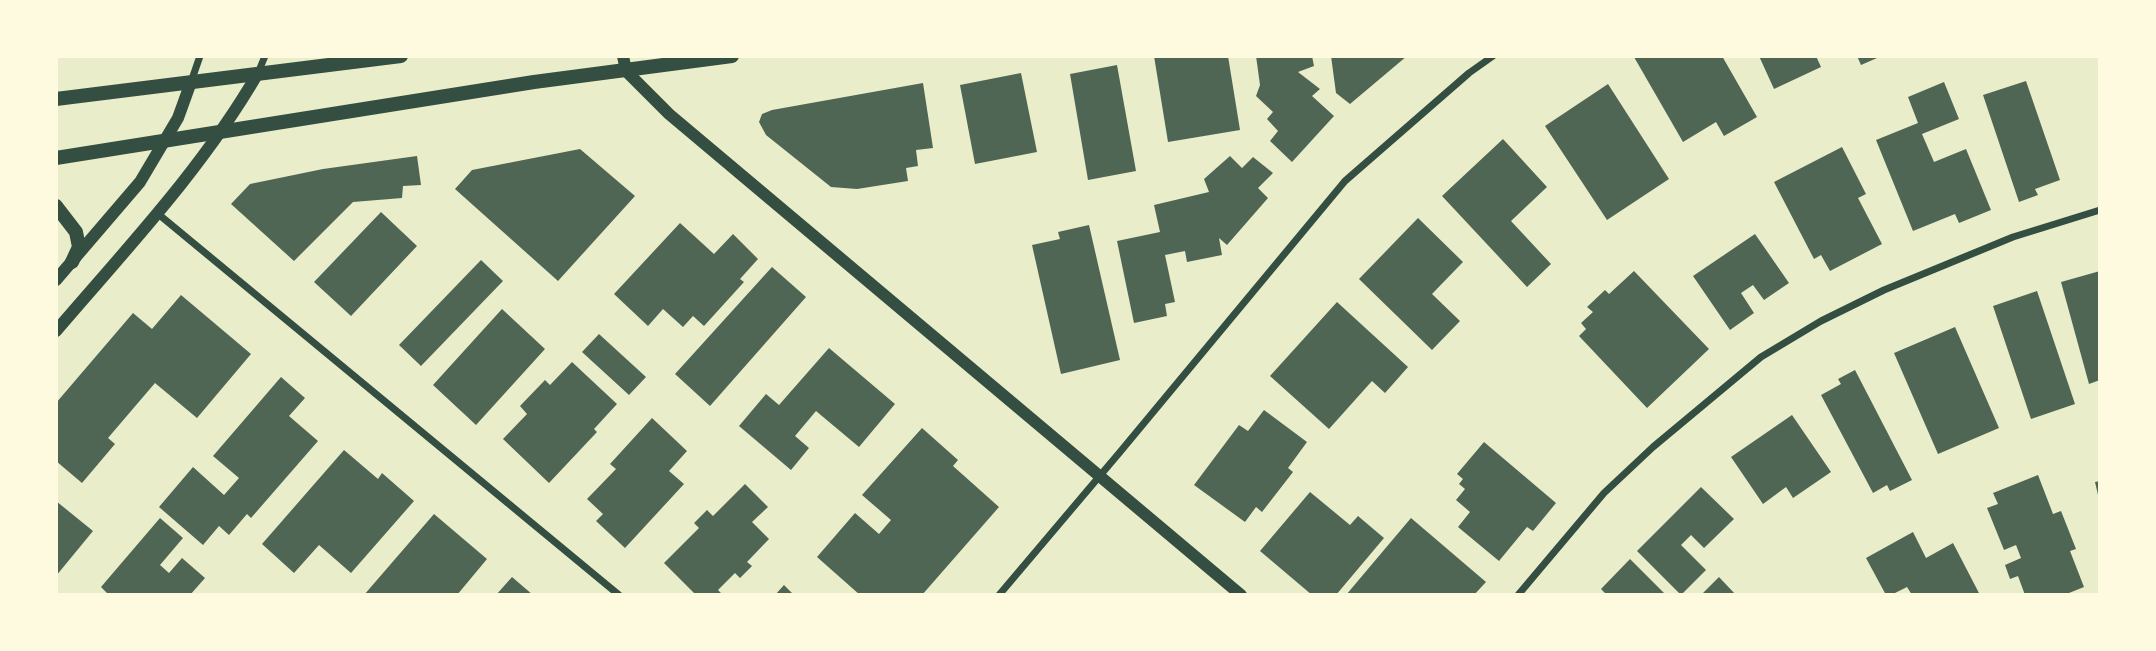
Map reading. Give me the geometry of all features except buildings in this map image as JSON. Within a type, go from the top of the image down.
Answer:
[{"type":"main road","points":[[56,99],[401,56]]},
{"type":"main road","points":[[56,158],[534,82],[625,63],[732,56]]},
{"type":"main road","points":[[56,206],[76,232],[79,247],[72,262]]},
{"type":"street","points":[[56,281],[140,182],[177,117],[200,56]]},
{"type":"street","points":[[56,331],[189,175],[237,109],[265,56]]},
{"type":"street","points":[[999,595],[1345,181],[1469,73],[1493,56]]},
{"type":"street","points":[[625,63],[649,96],[703,144],[1241,595]]},
{"type":"street","points":[[1518,595],[1604,493],[1653,447],[1761,357],[1821,321],[1884,290],[2013,237],[2100,210]]},
{"type":"street","points":[[158,213],[619,595]]}]
